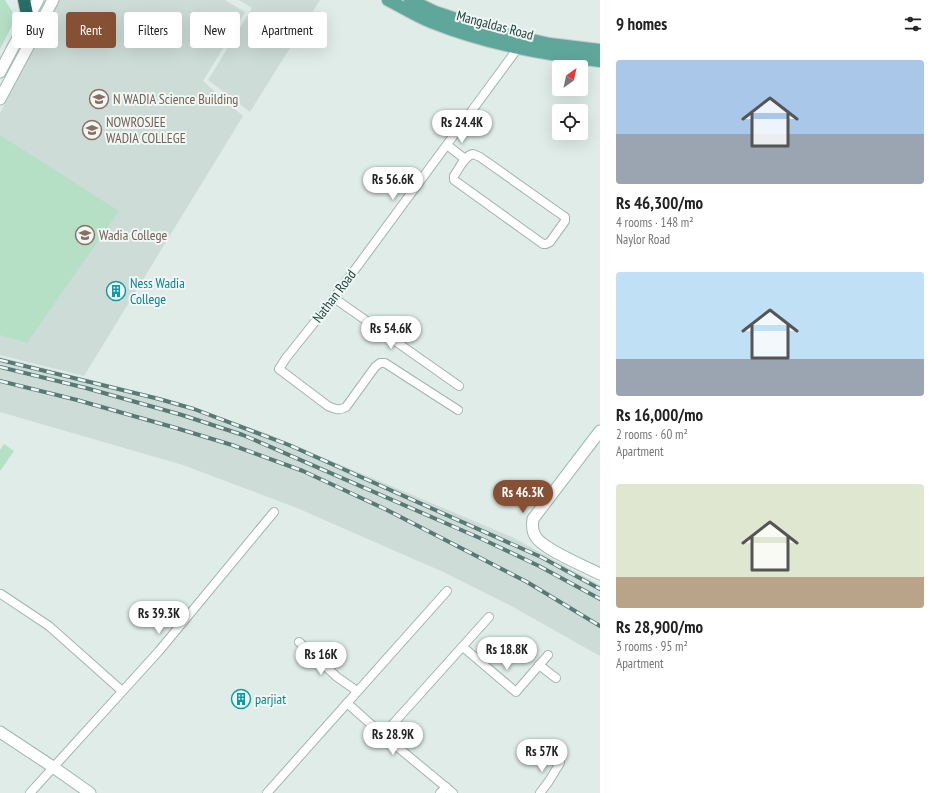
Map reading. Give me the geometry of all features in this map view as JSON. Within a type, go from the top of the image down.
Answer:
[{"type":"highway","points":[[24,0],[27,12]]},
{"type":"main road","name":"Mangaldas Road","points":[[388,0],[431,22],[489,42],[550,44],[600,50]]},
{"type":"main road","name":"Mangaldas Road","points":[[410,0],[436,12],[492,32],[549,55],[600,61]]},
{"type":"street","points":[[32,12],[38,0]]},
{"type":"street","points":[[0,99],[53,0]]},
{"type":"street","name":"Nathan Road","points":[[458,410],[385,363],[380,363],[375,367],[346,407],[342,410],[328,406],[279,369],[286,358],[334,298],[447,145],[519,43]]},
{"type":"street","points":[[0,72],[13,48]]},
{"type":"street","points":[[447,145],[466,158]]},
{"type":"street","points":[[474,154],[480,157],[562,215],[565,218],[565,221],[550,242],[542,244],[454,180],[454,176],[466,158],[474,154]]},
{"type":"street","points":[[334,298],[459,386]]},
{"type":"street","points":[[600,432],[533,519],[532,528],[536,538],[546,547],[600,574]]},
{"type":"street","points":[[30,793],[159,651],[274,512]]},
{"type":"street","points":[[267,793],[446,591]]},
{"type":"street","points":[[1,594],[49,626],[122,691]]},
{"type":"street","points":[[383,735],[489,617]]},
{"type":"street","points":[[299,642],[337,677],[358,691]]},
{"type":"street","points":[[463,647],[516,692],[548,655]]},
{"type":"street","points":[[539,665],[556,678]]},
{"type":"street","points":[[347,703],[443,790],[453,793]]},
{"type":"street","points":[[0,732],[90,793]]},
{"type":"street","points":[[540,793],[549,782],[560,763]]},
{"type":"shaded area","name":"Wadia College","points":[[59,0],[225,0],[245,12],[240,20],[240,12],[190,12],[190,48],[223,48],[203,81],[243,116],[84,376],[0,355],[0,113],[34,48],[58,48],[58,12],[53,12]]},
{"type":"shaded area","points":[[239,0],[320,0],[312,12],[250,12],[252,8]]},
{"type":"shaded area","points":[[248,15],[248,48],[290,48],[250,112],[208,80],[228,48],[240,48],[240,28]]},
{"type":"shaded area","points":[[0,357],[168,399],[268,434],[512,537],[600,585],[600,656],[513,607],[441,571],[297,508],[183,465],[0,412]]},
{"type":"green space","points":[[0,0],[5,0],[12,12],[12,26],[0,49]]},
{"type":"green space","points":[[0,135],[119,211],[27,343],[0,335]]},
{"type":"green space","points":[[4,444],[14,451],[0,471],[0,450]]},
{"type":"railway","points":[[0,360],[194,409],[289,445],[541,557],[600,589]]},
{"type":"railway","points":[[0,367],[86,388],[182,415],[243,435],[482,539],[539,566],[600,599]]},
{"type":"railway","points":[[0,381],[77,400],[176,428],[232,445],[303,471],[385,509],[527,582],[600,626]]},
{"type":"place","name":"N WADIA Science Building","points":[[99,99]]},
{"type":"place","name":"NOWROSJEE WADIA COLLEGE","points":[[92,130]]},
{"type":"place","name":"Wadia College","points":[[85,235]]},
{"type":"place","name":"Ness Wadia College","points":[[116,291]]},
{"type":"place","name":"parjiat","points":[[241,699]]}]
